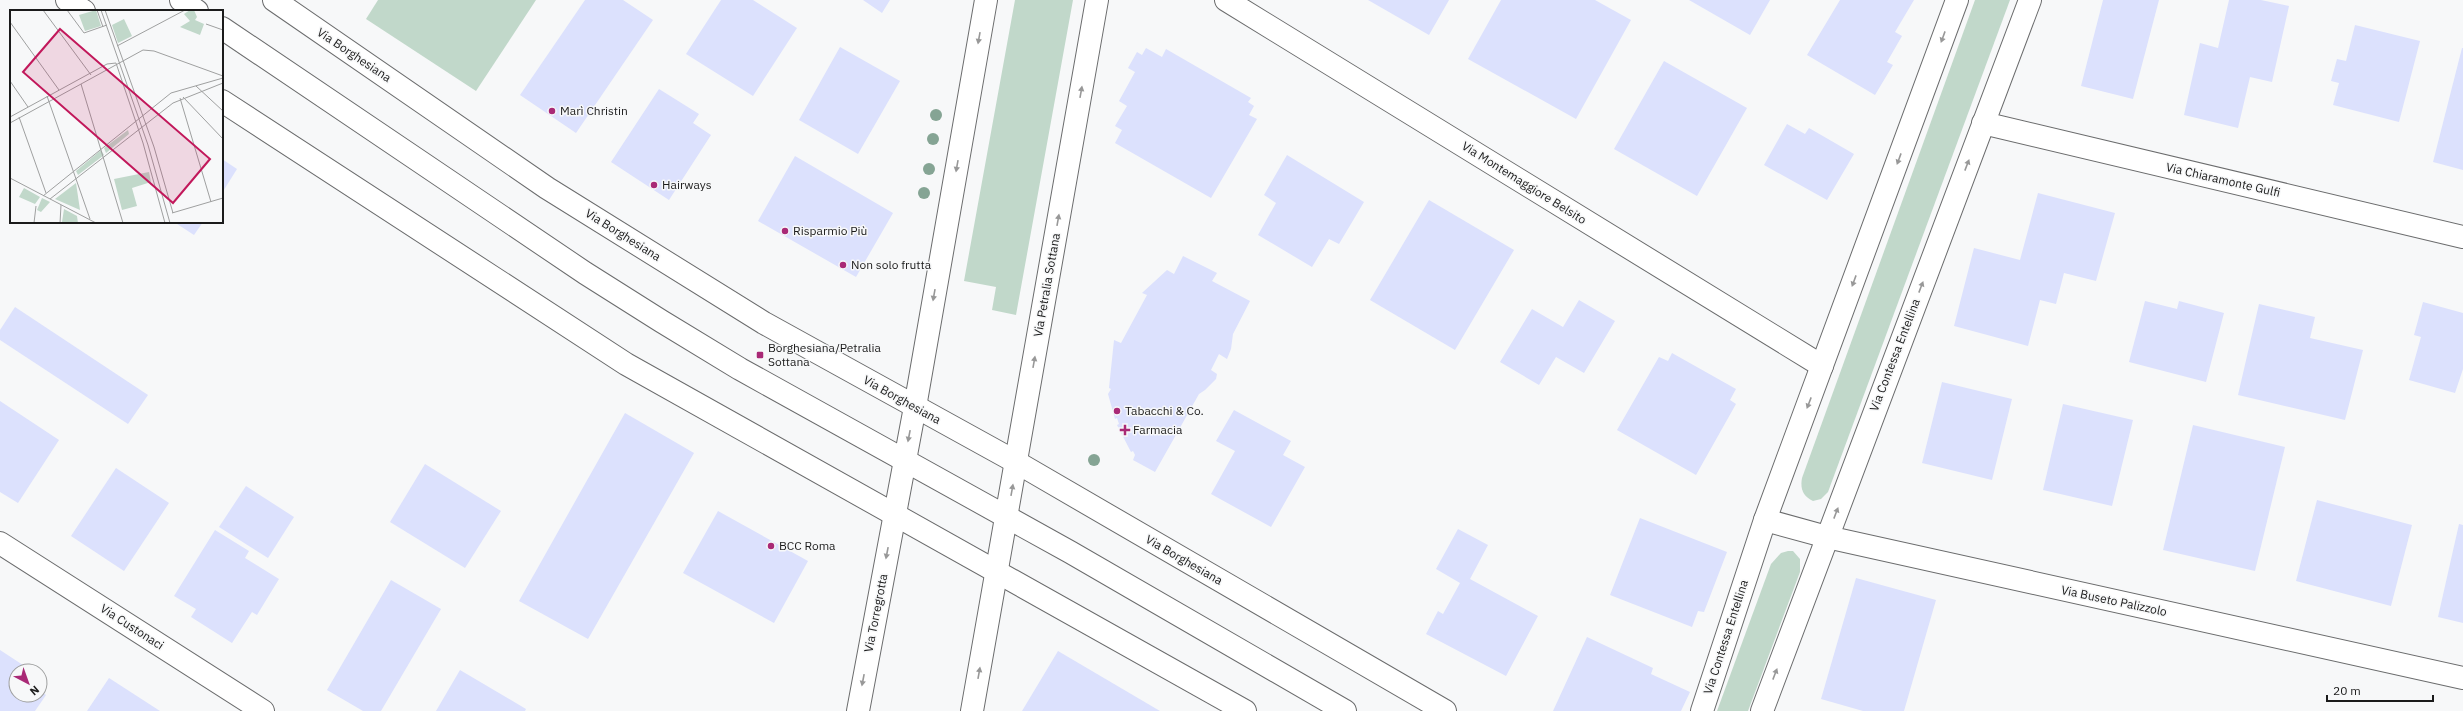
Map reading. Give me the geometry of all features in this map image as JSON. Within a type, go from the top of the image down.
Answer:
[{"type":"street","points":[[67,0],[82,10]]},
{"type":"street","points":[[181,0],[196,10]]},
{"type":"street","name":"Via Borghesiana","points":[[274,0],[547,188],[764,323],[1016,462],[1445,711]]},
{"type":"street","points":[[895,514],[986,0]]},
{"type":"street","name":"Via Petralia Sottana","points":[[997,570],[1097,0]]},
{"type":"street","name":"Via Montemaggiore Belsito","points":[[1226,0],[1822,366]]},
{"type":"street","name":"Via Contessa Entellina","points":[[1702,711],[1765,520],[1957,0]]},
{"type":"street","name":"Via Contessa Entellina","points":[[1762,711],[2030,0]]},
{"type":"street","points":[[223,29],[585,273],[661,321],[740,369],[1007,516],[1345,711]]},
{"type":"street","points":[[223,102],[626,364],[997,570],[1245,711]]},
{"type":"street","name":"Via Chiaramonte Gulfi","points":[[1983,123],[2463,237]]},
{"type":"street","name":"Via Torregrotta","points":[[858,711],[895,514]]},
{"type":"street","name":"Via Buseto Palizzolo","points":[[1765,520],[1827,537],[2463,678]]},
{"type":"street","name":"Via Custonaci","points":[[0,543],[263,711]]},
{"type":"street","points":[[972,711],[997,570]]},
{"type":"green space","points":[[378,0],[536,0],[476,91],[366,19]]},
{"type":"green space","points":[[1015,0],[1073,0],[1016,315],[992,310],[996,287],[964,281]]},
{"type":"green space","points":[[1975,0],[2010,0],[1828,492],[1821,499],[1813,501],[1803,492],[1801,486],[1802,478]]},
{"type":"green space","points":[[1793,551],[1800,559],[1800,572],[1748,711],[1717,711],[1771,564],[1781,553]]},
{"type":"building","points":[[585,0],[623,0],[653,20],[576,133],[520,95]]},
{"type":"building","points":[[721,0],[753,0],[797,28],[753,96],[686,54]]},
{"type":"building","points":[[863,0],[890,0],[882,13]]},
{"type":"building","points":[[1368,0],[1449,0],[1429,35]]},
{"type":"building","points":[[1501,0],[1595,0],[1631,20],[1576,119],[1468,59]]},
{"type":"building","points":[[1689,0],[1770,0],[1750,35]]},
{"type":"building","points":[[1840,0],[1914,0],[1895,32],[1902,36],[1887,62],[1893,65],[1875,95],[1807,55]]},
{"type":"building","points":[[2103,0],[2159,0],[2133,99],[2081,86]]},
{"type":"building","points":[[2229,0],[2261,0],[2289,6],[2272,82],[2250,77],[2238,128],[2184,115],[2200,43],[2218,48]]},
{"type":"building","points":[[2355,25],[2420,41],[2399,122],[2333,105],[2339,83],[2331,81],[2337,59],[2346,61]]},
{"type":"building","points":[[840,47],[900,81],[858,154],[799,120]]},
{"type":"building","points":[[1146,48],[1162,57],[1166,49],[1251,98],[1248,102],[1254,106],[1249,115],[1257,119],[1211,198],[1115,143],[1122,130],[1115,126],[1127,106],[1119,101],[1135,72],[1128,68],[1137,52],[1142,55]]},
{"type":"building","points":[[2463,48],[2463,170],[2433,162]]},
{"type":"building","points":[[1664,61],[1747,108],[1697,196],[1614,149]]},
{"type":"building","points":[[659,89],[699,114],[693,123],[711,135],[669,200],[611,162]]},
{"type":"building","points":[[1787,124],[1805,134],[1809,128],[1854,154],[1827,200],[1764,165]]},
{"type":"building","points":[[1287,155],[1364,202],[1339,244],[1329,239],[1312,267],[1258,235],[1276,203],[1264,195]]},
{"type":"building","points":[[795,156],[893,213],[856,277],[758,221]]},
{"type":"building","points":[[223,160],[237,169],[223,191]]},
{"type":"building","points":[[2038,193],[2115,213],[2096,281],[2064,273],[2056,304],[2040,300],[2028,346],[1954,326],[1974,248],[2020,260]]},
{"type":"building","points":[[1429,200],[1514,250],[1455,350],[1370,300]]},
{"type":"building","points":[[176,223],[202,223],[194,235]]},
{"type":"building","points":[[1183,256],[1217,273],[1212,281],[1250,301],[1233,334],[1231,349],[1227,359],[1219,354],[1211,370],[1217,374],[1216,379],[1199,394],[1155,472],[1133,460],[1135,455],[1133,451],[1131,452],[1117,425],[1119,424],[1117,418],[1115,419],[1108,394],[1111,389],[1109,388],[1114,340],[1121,343],[1147,295],[1142,293],[1167,270],[1174,274]]},
{"type":"building","points":[[1579,300],[1615,321],[1584,373],[1556,357],[1539,385],[1500,362],[1532,309],[1563,327]]},
{"type":"building","points":[[2145,301],[2177,309],[2179,301],[2224,313],[2206,382],[2129,362]]},
{"type":"building","points":[[2423,302],[2463,313],[2463,369],[2455,393],[2409,380],[2421,337],[2414,335]]},
{"type":"building","points":[[2259,304],[2315,317],[2310,338],[2363,350],[2345,420],[2238,395]]},
{"type":"building","points":[[15,307],[148,395],[128,424],[0,340],[0,330]]},
{"type":"building","points":[[1672,353],[1736,389],[1730,400],[1736,404],[1696,475],[1617,430],[1659,357],[1668,361]]},
{"type":"building","points":[[1942,382],[2012,399],[1992,480],[1922,463]]},
{"type":"building","points":[[0,401],[59,440],[18,503],[0,492]]},
{"type":"building","points":[[2063,404],[2133,420],[2112,506],[2043,490]]},
{"type":"building","points":[[1234,410],[1291,441],[1283,455],[1305,467],[1271,527],[1211,494],[1235,451],[1216,441]]},
{"type":"building","points":[[625,413],[694,453],[588,639],[519,601]]},
{"type":"building","points":[[2193,425],[2285,447],[2255,571],[2163,550]]},
{"type":"building","points":[[425,464],[501,511],[465,568],[390,522]]},
{"type":"building","points":[[116,468],[169,503],[124,571],[71,536]]},
{"type":"building","points":[[246,486],[294,517],[268,558],[219,527]]},
{"type":"building","points":[[2317,500],[2412,525],[2391,606],[2296,581]]},
{"type":"building","points":[[718,511],[808,561],[774,623],[683,573]]},
{"type":"building","points":[[1640,518],[1727,552],[1704,612],[1698,611],[1692,627],[1610,595]]},
{"type":"building","points":[[2459,524],[2463,525],[2463,623],[2438,617]]},
{"type":"building","points":[[1458,529],[1488,545],[1470,579],[1538,616],[1506,676],[1426,634],[1438,611],[1443,614],[1460,583],[1436,569]]},
{"type":"building","points":[[215,530],[249,551],[245,558],[279,579],[257,615],[252,612],[232,643],[191,617],[196,609],[174,596]]},
{"type":"building","points":[[1856,578],[1936,600],[1904,711],[1863,711],[1821,699]]},
{"type":"building","points":[[391,580],[441,609],[381,711],[363,711],[327,690]]},
{"type":"building","points":[[1587,637],[1653,668],[1651,674],[1690,692],[1681,711],[1553,711]]},
{"type":"building","points":[[0,650],[20,663],[8,663],[8,703],[40,703],[35,711],[0,711]]},
{"type":"building","points":[[1058,651],[1160,711],[1022,711]]},
{"type":"building","points":[[460,670],[526,709],[525,711],[436,711]]},
{"type":"building","points":[[109,678],[160,711],[87,711]]},
{"type":"place","name":"Marì Christin","points":[[552,111]]},
{"type":"place","name":"Hairways","points":[[654,185]]},
{"type":"place","name":"Risparmio Più","points":[[785,231]]},
{"type":"place","name":"Non solo frutta","points":[[843,265]]},
{"type":"place","name":"Borghesiana/Petralia Sottana","points":[[760,355]]},
{"type":"place","name":"Tabacchi & Co.","points":[[1117,411]]},
{"type":"place","name":"Farmacia","points":[[1125,430]]},
{"type":"place","name":"BCC Roma","points":[[771,546]]}]
